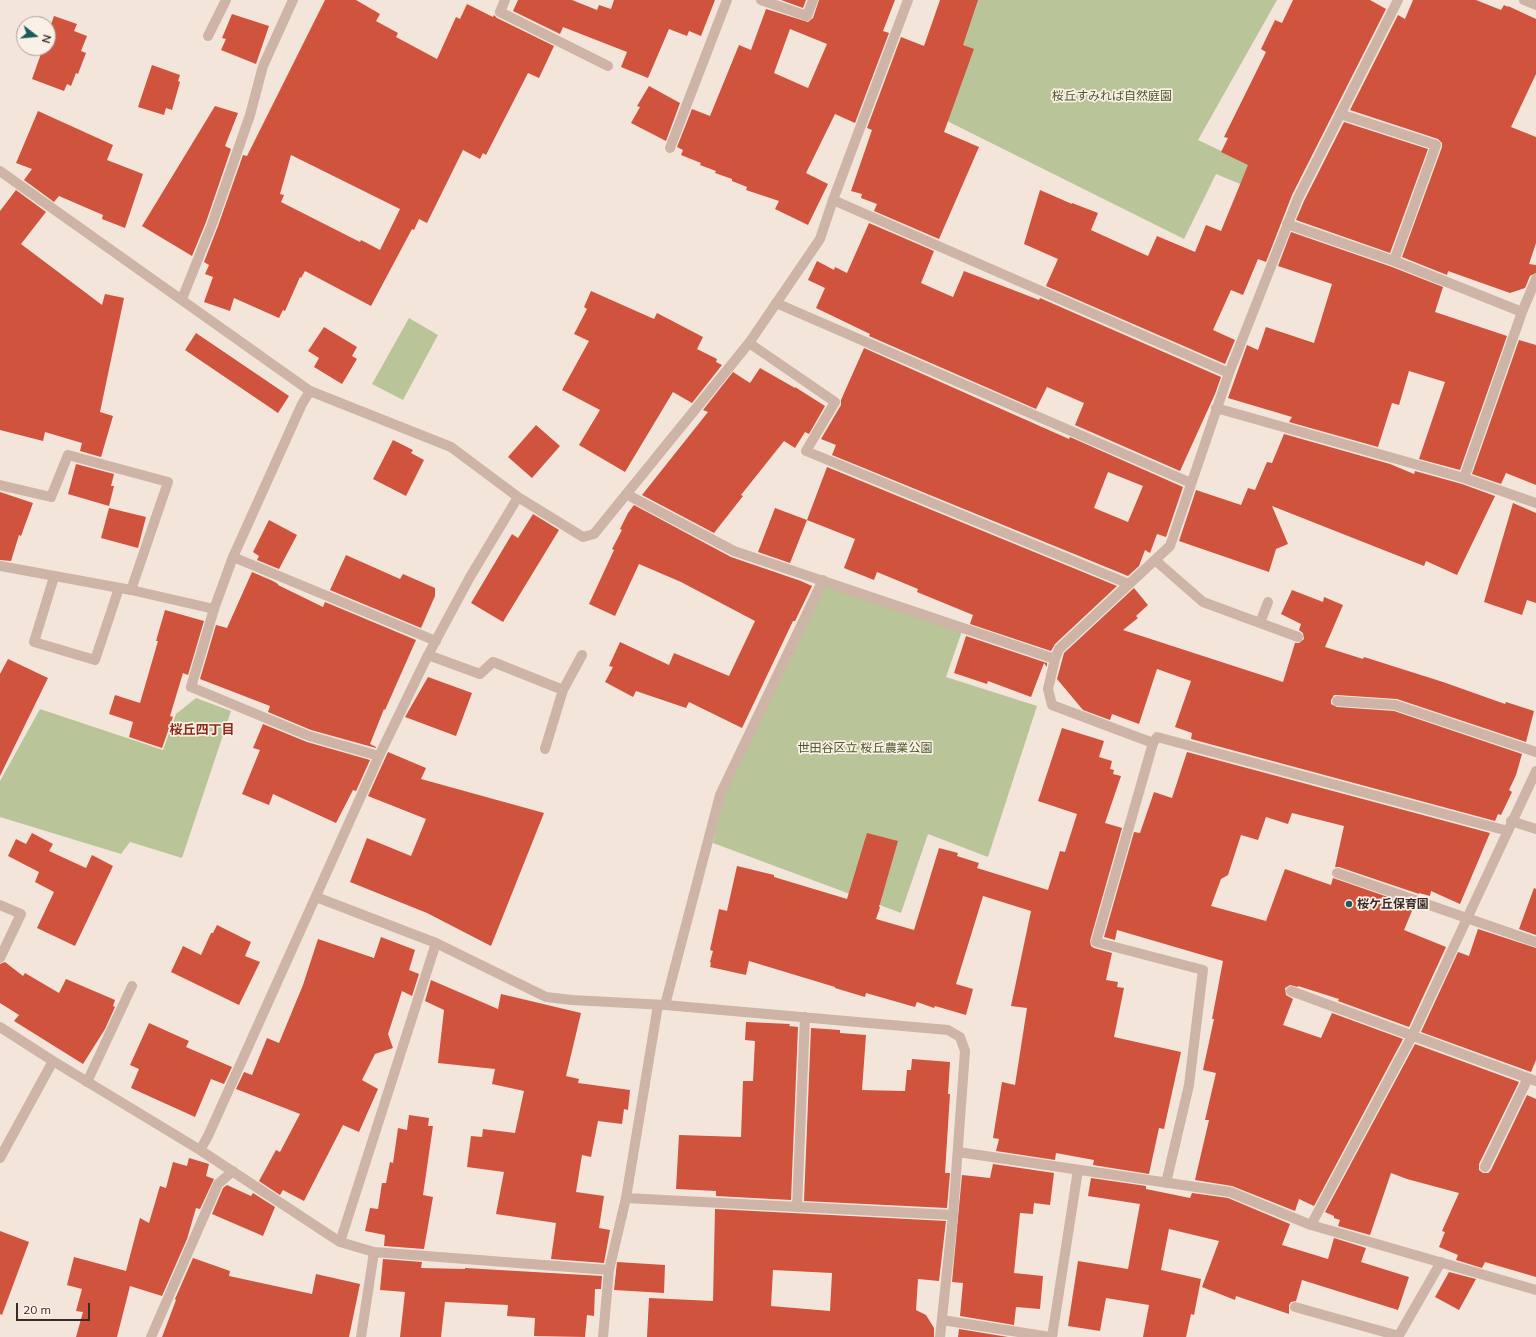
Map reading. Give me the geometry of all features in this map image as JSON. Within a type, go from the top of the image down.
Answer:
[{"type":"street","points":[[208,36],[226,0]]},
{"type":"street","points":[[182,299],[212,224],[250,115],[263,66],[294,0]]},
{"type":"street","points":[[505,0],[500,12],[608,66]]},
{"type":"street","points":[[670,148],[727,0]]},
{"type":"street","points":[[762,0],[807,16],[813,0]]},
{"type":"street","points":[[0,171],[182,299],[310,392],[451,447],[518,496],[583,536],[594,534],[749,343],[820,239],[833,200],[908,0]]},
{"type":"street","points":[[1153,744],[1052,705],[1048,689],[1055,659],[1059,648],[1170,546],[1216,408],[1287,224],[1298,198],[1398,0]]},
{"type":"street","points":[[1524,0],[1535,3]]},
{"type":"street","points":[[1340,114],[1436,146],[1394,261]]},
{"type":"street","points":[[833,200],[1229,373]]},
{"type":"street","points":[[1287,224],[1394,261],[1522,312]]},
{"type":"street","points":[[1464,478],[1522,312],[1536,279]]},
{"type":"street","points":[[776,303],[1191,483]]},
{"type":"street","points":[[749,343],[835,402],[806,451],[1129,584]]},
{"type":"street","points":[[310,392],[302,404],[233,558],[214,609],[191,687],[309,736],[379,756]]},
{"type":"street","points":[[1216,408],[1464,478],[1536,503]]},
{"type":"street","points":[[0,485],[51,498],[68,454],[168,482],[131,590]]},
{"type":"street","points":[[626,494],[734,550],[1055,659]]},
{"type":"street","points":[[200,1150],[208,1136],[379,756],[428,655],[470,577],[518,496]]},
{"type":"street","points":[[233,558],[436,640]]},
{"type":"street","points":[[1155,560],[1203,602],[1298,637]]},
{"type":"street","points":[[0,566],[131,590],[214,609]]},
{"type":"street","points":[[54,576],[34,642],[95,660],[118,588]]},
{"type":"street","points":[[602,1337],[609,1270],[626,1198],[662,1005],[720,795],[823,580]]},
{"type":"street","points":[[1260,623],[1268,602]]},
{"type":"street","points":[[428,655],[480,674],[493,662],[563,690]]},
{"type":"street","points":[[545,749],[563,690],[582,655]]},
{"type":"street","points":[[1337,701],[1395,705],[1536,752]]},
{"type":"street","points":[[1166,1183],[1189,1085],[1203,970],[1096,942],[1153,744],[1157,737],[1510,826],[1536,829]]},
{"type":"street","points":[[1311,1225],[1412,1036],[1536,771]]},
{"type":"street","points":[[1337,873],[1536,942]]},
{"type":"street","points":[[316,897],[436,943],[546,997],[572,1000],[662,1005],[948,1030],[960,1037],[965,1051],[953,1215],[940,1337]]},
{"type":"street","points":[[0,905],[21,914],[0,958]]},
{"type":"street","points":[[340,1242],[436,943]]},
{"type":"street","points":[[87,1082],[132,986]]},
{"type":"street","points":[[1291,991],[1532,1080],[1485,1167]]},
{"type":"street","points":[[797,1207],[805,1017]]},
{"type":"street","points":[[0,1027],[87,1082],[200,1150],[340,1242],[374,1252],[609,1270]]},
{"type":"street","points":[[0,1158],[53,1061]]},
{"type":"street","points":[[958,1152],[1230,1192],[1311,1225],[1536,1290]]},
{"type":"street","points":[[942,1320],[1051,1337],[1078,1170]]},
{"type":"street","points":[[150,1337],[218,1184],[233,1171]]},
{"type":"street","points":[[626,1198],[953,1215]]},
{"type":"street","points":[[361,1337],[374,1252]]},
{"type":"street","points":[[1296,1307],[1398,1336],[1441,1262]]},
{"type":"green space","name":"桜丘すみれば自然庭園","points":[[977,0],[1277,0],[1198,140],[1295,186],[1286,203],[1216,174],[1184,239],[933,114]]},
{"type":"green space","points":[[409,318],[438,335],[403,400],[372,384]]},
{"type":"green space","name":"世田谷区立 桜丘農業公園","points":[[825,586],[962,631],[946,677],[1037,706],[988,857],[928,834],[901,913],[713,843],[722,798]]},
{"type":"green space","points":[[196,698],[231,711],[182,858],[130,842],[121,854],[0,817],[0,781],[40,709],[163,750],[176,714]]},
{"type":"building","points":[[325,0],[356,0],[380,14],[376,21],[398,33],[396,37],[437,59],[456,17],[460,19],[467,4],[493,17],[494,15],[497,18],[554,46],[539,78],[528,73],[486,155],[483,153],[480,159],[463,150],[427,223],[419,219],[414,230],[412,229],[371,306],[305,271],[301,278],[300,277],[285,311],[283,310],[279,318],[234,298],[230,311],[204,302],[213,277],[205,274],[209,265],[204,262],[243,155],[247,156]],"holes":[[[291,155],[400,209],[380,250],[361,240],[360,242],[281,202],[284,195],[280,194]]]},
{"type":"building","points":[[518,0],[572,0],[597,10],[599,5],[611,9],[614,0],[715,0],[701,36],[689,31],[687,36],[669,29],[648,78],[621,67],[627,52],[563,27],[560,34],[513,11]]},
{"type":"building","points":[[781,0],[806,0],[803,8]]},
{"type":"building","points":[[819,0],[895,0],[883,31],[889,33],[855,123],[835,114],[806,173],[828,184],[808,225],[775,209],[779,201],[746,190],[747,187],[732,181],[732,179],[715,173],[716,171],[700,165],[701,163],[681,155],[683,150],[677,147],[692,109],[710,116],[739,45],[751,50],[766,9],[808,22],[813,18]],"holes":[[[790,29],[827,44],[808,88],[774,73]]]},
{"type":"building","points":[[940,0],[978,0],[963,45],[974,49],[944,132],[979,147],[939,239],[874,211],[877,204],[861,198],[862,194],[851,191],[872,130],[867,128],[901,37],[924,46]]},
{"type":"building","points":[[1293,0],[1370,0],[1386,9],[1292,195],[1266,262],[1258,259],[1243,295],[1231,290],[1213,330],[1235,340],[1225,364],[1046,286],[1058,259],[1024,244],[1040,190],[1072,204],[1098,213],[1091,230],[1148,256],[1157,236],[1195,252],[1206,225],[1221,231],[1248,165],[1221,152],[1228,138],[1224,137],[1266,52],[1261,49],[1275,20],[1282,23]]},
{"type":"building","points":[[1413,0],[1476,0],[1501,10],[1504,5],[1508,6],[1536,19],[1536,74],[1511,127],[1536,137],[1536,243],[1529,264],[1536,265],[1536,273],[1530,276],[1525,288],[1510,293],[1448,271],[1447,275],[1402,257],[1442,147],[1442,143],[1438,139],[1350,110],[1398,15],[1405,19]]},
{"type":"building","points":[[232,14],[269,26],[256,64],[221,50],[226,39],[222,38]]},
{"type":"building","points":[[56,17],[77,24],[74,31],[87,36],[81,51],[86,53],[78,74],[76,73],[71,86],[67,84],[64,91],[32,79],[40,56],[56,56]]},
{"type":"building","points":[[152,65],[180,75],[178,81],[180,82],[172,110],[166,108],[164,115],[138,107]]},
{"type":"building","points":[[649,86],[680,103],[666,141],[631,123],[640,107],[637,106]]},
{"type":"building","points":[[215,106],[238,113],[225,146],[231,149],[206,222],[192,256],[142,226]]},
{"type":"building","points":[[38,111],[113,145],[107,160],[143,174],[125,228],[102,219],[103,215],[59,196],[54,202],[24,180],[32,169],[16,163]]},
{"type":"building","points":[[1344,122],[1428,149],[1390,253],[1296,220]]},
{"type":"building","points":[[16,190],[46,212],[21,244],[102,305],[105,294],[124,298],[100,412],[113,416],[101,457],[80,451],[82,443],[45,432],[43,441],[0,430],[0,211]]},
{"type":"building","points":[[869,223],[934,251],[921,283],[953,297],[964,271],[1039,300],[1040,298],[1221,377],[1215,394],[1180,471],[1075,425],[1084,403],[1047,387],[1036,409],[869,336],[870,334],[816,308],[825,288],[808,280],[817,261],[834,270],[835,267],[847,273]]},
{"type":"building","points":[[1291,232],[1392,267],[1443,287],[1435,312],[1507,336],[1460,470],[1419,459],[1445,382],[1409,371],[1399,405],[1392,403],[1378,447],[1289,422],[1292,417],[1228,398],[1247,345],[1258,350],[1266,327],[1314,343],[1332,284],[1278,266]]},
{"type":"building","points":[[591,291],[654,319],[657,313],[703,337],[697,349],[717,359],[716,362],[722,365],[692,403],[673,392],[625,472],[579,445],[600,410],[562,390],[589,341],[574,334],[587,309],[584,307]]},
{"type":"building","points":[[324,327],[357,347],[352,356],[357,359],[342,384],[314,367],[319,358],[308,351]]},
{"type":"building","points":[[196,333],[289,396],[278,413],[185,350]]},
{"type":"building","points":[[1519,340],[1536,345],[1536,485],[1506,473],[1501,484],[1472,474]]},
{"type":"building","points":[[864,348],[1069,439],[1070,437],[1183,487],[1166,537],[1157,534],[1150,553],[1145,550],[1139,566],[1128,576],[832,455],[836,445],[821,439],[841,405],[841,400]],"holes":[[[1108,472],[1143,486],[1128,522],[1094,508]]]},
{"type":"building","points":[[760,368],[795,387],[825,406],[809,434],[805,432],[795,448],[784,441],[741,495],[743,496],[714,533],[642,495],[708,412],[703,410],[733,372],[750,383]]},
{"type":"building","points":[[536,425],[560,446],[532,478],[508,457]]},
{"type":"building","points":[[1284,434],[1390,464],[1414,474],[1415,471],[1462,484],[1495,496],[1457,575],[1426,561],[1424,566],[1272,506],[1288,544],[1276,549],[1269,572],[1179,541],[1196,490],[1241,505],[1248,488],[1255,490],[1267,462],[1272,463]]},
{"type":"building","points":[[393,440],[413,450],[411,453],[424,460],[406,496],[373,479]]},
{"type":"building","points":[[76,464],[114,474],[111,486],[114,486],[109,506],[68,494]]},
{"type":"building","points":[[827,467],[1117,586],[1055,644],[1051,651],[970,624],[973,615],[917,592],[918,589],[877,572],[874,580],[844,568],[855,539],[807,520]]},
{"type":"building","points":[[0,492],[33,503],[21,536],[19,535],[11,561],[0,560]]},
{"type":"building","points":[[1513,503],[1536,513],[1536,603],[1527,600],[1522,615],[1484,602]]},
{"type":"building","points":[[634,505],[731,557],[812,586],[795,621],[793,621],[742,728],[689,702],[686,708],[636,691],[633,697],[605,682],[613,667],[609,666],[620,642],[669,665],[674,653],[729,676],[755,621],[681,582],[639,564],[615,616],[589,604],[614,550],[612,549],[622,530],[620,529]]},
{"type":"building","points":[[109,508],[146,517],[138,548],[101,538]]},
{"type":"building","points":[[775,508],[807,520],[790,563],[758,552]]},
{"type":"building","points":[[533,514],[559,530],[503,622],[471,603],[512,534],[518,538]]},
{"type":"building","points":[[269,520],[297,535],[279,569],[257,560],[259,556],[253,552]]},
{"type":"building","points":[[346,555],[400,579],[403,574],[435,588],[435,596],[421,628],[330,590]]},
{"type":"building","points":[[252,572],[273,581],[278,585],[323,607],[325,602],[416,640],[385,710],[384,709],[370,744],[376,748],[311,730],[268,712],[270,706],[200,679],[216,625],[227,628]]},
{"type":"building","points":[[1134,588],[1148,605],[1136,616],[1138,618],[1123,630],[1283,682],[1295,643],[1299,643],[1304,639],[1303,633],[1299,630],[1301,624],[1281,614],[1292,590],[1323,602],[1324,597],[1343,605],[1325,647],[1363,659],[1364,657],[1443,682],[1505,704],[1506,702],[1534,711],[1526,742],[1397,699],[1334,695],[1331,700],[1331,704],[1337,707],[1394,711],[1522,754],[1516,775],[1509,790],[1512,792],[1501,815],[1498,814],[1495,821],[1191,739],[1192,733],[1175,727],[1191,681],[1157,669],[1139,724],[1112,714],[1110,720],[1083,710],[1057,679],[1064,653]]},
{"type":"building","points":[[165,610],[204,621],[188,675],[183,673],[170,716],[173,717],[162,748],[129,737],[133,722],[109,714],[115,695],[140,703],[158,641],[156,641]]},
{"type":"building","points":[[966,636],[1047,663],[1047,667],[1044,663],[1031,697],[988,681],[987,684],[954,673]]},
{"type":"building","points":[[8,659],[48,678],[0,776],[0,674]]},
{"type":"building","points":[[428,677],[472,693],[456,736],[405,717]]},
{"type":"building","points":[[263,724],[307,742],[370,760],[356,791],[353,790],[336,823],[273,794],[269,805],[242,794],[260,750],[253,748]]},
{"type":"building","points":[[1062,728],[1104,741],[1099,757],[1112,761],[1110,769],[1114,770],[1113,774],[1121,776],[1105,823],[1122,828],[1090,941],[1091,946],[1094,948],[1112,953],[1106,980],[1118,982],[1117,987],[1124,988],[1114,1037],[1181,1052],[1164,1129],[1159,1128],[1149,1174],[1093,1165],[1094,1160],[1056,1153],[1055,1160],[996,1151],[999,1139],[993,1138],[1002,1082],[1015,1085],[1027,1008],[1011,1006],[1031,911],[983,896],[956,984],[973,989],[966,1015],[935,1006],[934,1008],[917,1002],[915,1007],[866,993],[865,997],[749,961],[746,975],[710,967],[713,951],[710,950],[719,909],[727,911],[737,866],[774,875],[774,877],[847,899],[867,833],[898,841],[876,919],[914,930],[939,848],[958,853],[957,856],[979,863],[977,868],[1048,890],[1060,851],[1065,852],[1077,814],[1038,801]]},
{"type":"building","points":[[388,752],[426,768],[421,779],[544,813],[491,946],[427,913],[350,882],[367,838],[411,856],[426,819],[368,796]]},
{"type":"building","points":[[1187,752],[1490,833],[1460,904],[1431,891],[1430,896],[1419,894],[1339,867],[1335,867],[1344,826],[1292,813],[1288,824],[1266,817],[1258,840],[1241,835],[1228,875],[1221,879],[1211,906],[1266,921],[1285,869],[1331,885],[1333,878],[1414,906],[1404,930],[1446,947],[1409,1027],[1338,1001],[1339,999],[1298,986],[1290,985],[1285,988],[1286,995],[1293,999],[1283,1025],[1321,1038],[1332,1013],[1403,1039],[1314,1206],[1299,1199],[1295,1211],[1232,1186],[1195,1180],[1209,1120],[1205,1120],[1216,1073],[1203,1070],[1214,1019],[1212,1019],[1223,961],[1117,930],[1115,940],[1104,937],[1134,832],[1140,833],[1154,792],[1172,798]]},
{"type":"building","points":[[32,833],[53,844],[49,851],[86,868],[92,855],[113,866],[75,946],[37,928],[54,892],[35,882],[39,872],[8,856],[16,839],[26,844]]},
{"type":"building","points":[[1534,888],[1536,889],[1536,935],[1519,929]]},
{"type":"building","points":[[217,925],[251,942],[245,956],[260,962],[239,1005],[171,972],[183,946],[201,955],[211,933],[213,933]]},
{"type":"building","points":[[1478,929],[1536,948],[1536,1060],[1531,1072],[1421,1032],[1458,952],[1469,956]]},
{"type":"building","points":[[381,937],[415,950],[409,970],[419,974],[412,996],[402,991],[388,1034],[393,1048],[375,1054],[362,1080],[378,1089],[359,1132],[343,1125],[304,1201],[283,1190],[280,1195],[259,1181],[276,1150],[280,1152],[300,1114],[236,1089],[244,1072],[252,1075],[267,1038],[279,1043],[303,985],[318,939],[374,958]]},
{"type":"building","points":[[5,962],[23,976],[25,973],[59,993],[66,979],[115,1000],[113,1006],[115,1007],[105,1029],[83,1064],[14,1021],[19,1015],[0,1003],[0,964]]},
{"type":"building","points":[[431,980],[498,1009],[501,994],[581,1013],[566,1076],[579,1079],[578,1083],[630,1090],[628,1110],[624,1109],[622,1124],[598,1121],[591,1157],[582,1155],[576,1192],[604,1196],[599,1228],[610,1230],[604,1263],[551,1259],[556,1223],[496,1214],[504,1172],[467,1167],[471,1136],[482,1137],[483,1129],[515,1133],[524,1091],[492,1084],[495,1069],[438,1063],[444,1010],[425,1001]]},
{"type":"building","points":[[746,1022],[790,1024],[789,1026],[798,1027],[791,1200],[716,1196],[716,1191],[676,1189],[679,1135],[741,1137],[743,1081],[753,1081],[755,1041],[745,1040]]},
{"type":"building","points":[[149,1023],[189,1041],[186,1047],[232,1067],[224,1084],[211,1079],[195,1117],[131,1088],[139,1069],[130,1065]]},
{"type":"building","points":[[811,1028],[840,1030],[840,1033],[866,1035],[862,1090],[905,1091],[907,1070],[911,1070],[912,1059],[950,1062],[948,1094],[950,1094],[945,1173],[950,1173],[947,1208],[804,1201]]},
{"type":"building","points":[[1415,1044],[1519,1082],[1479,1164],[1479,1170],[1483,1173],[1488,1173],[1491,1170],[1527,1095],[1536,1099],[1536,1277],[1485,1262],[1482,1268],[1456,1260],[1458,1255],[1439,1247],[1445,1232],[1442,1231],[1459,1193],[1407,1179],[1391,1173],[1370,1235],[1338,1226],[1340,1220],[1325,1212]]},
{"type":"building","points":[[409,1115],[429,1118],[428,1126],[433,1126],[423,1195],[433,1197],[424,1249],[384,1246],[385,1235],[365,1231],[370,1208],[378,1209],[382,1183],[386,1183],[390,1162],[393,1163],[398,1128],[407,1130]]},
{"type":"building","points":[[189,1158],[209,1164],[206,1176],[214,1179],[200,1209],[196,1208],[187,1239],[162,1296],[130,1286],[117,1337],[76,1337],[83,1312],[76,1311],[82,1289],[67,1285],[74,1257],[126,1271],[140,1218],[149,1223],[160,1186],[166,1188],[173,1162],[187,1166]]},
{"type":"building","points":[[993,1164],[1054,1173],[1050,1205],[1034,1203],[1033,1214],[1020,1213],[1014,1273],[1043,1276],[1040,1309],[1016,1307],[1014,1325],[960,1316],[963,1283],[952,1282],[962,1175],[990,1178]]},
{"type":"building","points":[[1091,1178],[1146,1186],[1146,1189],[1190,1198],[1192,1193],[1228,1198],[1290,1224],[1282,1245],[1328,1259],[1334,1238],[1366,1248],[1361,1262],[1409,1277],[1398,1310],[1302,1280],[1296,1301],[1291,1302],[1289,1305],[1289,1314],[1236,1296],[1235,1300],[1202,1287],[1219,1241],[1169,1229],[1161,1270],[1201,1279],[1194,1315],[1191,1314],[1186,1337],[1143,1337],[1149,1305],[1106,1298],[1100,1331],[1068,1326],[1078,1261],[1128,1269],[1140,1204],[1088,1196]]},
{"type":"building","points":[[227,1185],[251,1196],[253,1193],[275,1207],[263,1236],[212,1214],[223,1188]]},
{"type":"building","points":[[715,1209],[946,1221],[939,1281],[918,1279],[916,1310],[926,1315],[934,1328],[934,1337],[647,1337],[649,1298],[713,1301]],"holes":[[[773,1270],[832,1273],[830,1311],[771,1306]]]},
{"type":"building","points":[[0,1231],[29,1242],[2,1315],[0,1314]]},
{"type":"building","points":[[193,1258],[230,1271],[229,1276],[312,1294],[316,1274],[360,1284],[349,1337],[162,1337],[176,1300],[175,1299]]},
{"type":"building","points":[[383,1259],[422,1262],[421,1268],[465,1268],[602,1276],[601,1289],[595,1289],[594,1316],[587,1315],[585,1337],[534,1336],[535,1318],[507,1316],[508,1305],[445,1302],[441,1337],[400,1337],[405,1292],[380,1290]]},
{"type":"building","points":[[617,1262],[665,1265],[664,1293],[614,1290]]},
{"type":"building","points":[[1449,1272],[1476,1279],[1459,1310],[1435,1297]]},
{"type":"building","points":[[959,1329],[1008,1337],[958,1337]]},
{"type":"place","name":"桜ケ丘保育園","points":[[1349,904]]},
{"type":"district","name":"桜丘四丁目","points":[[202,730]]}]
